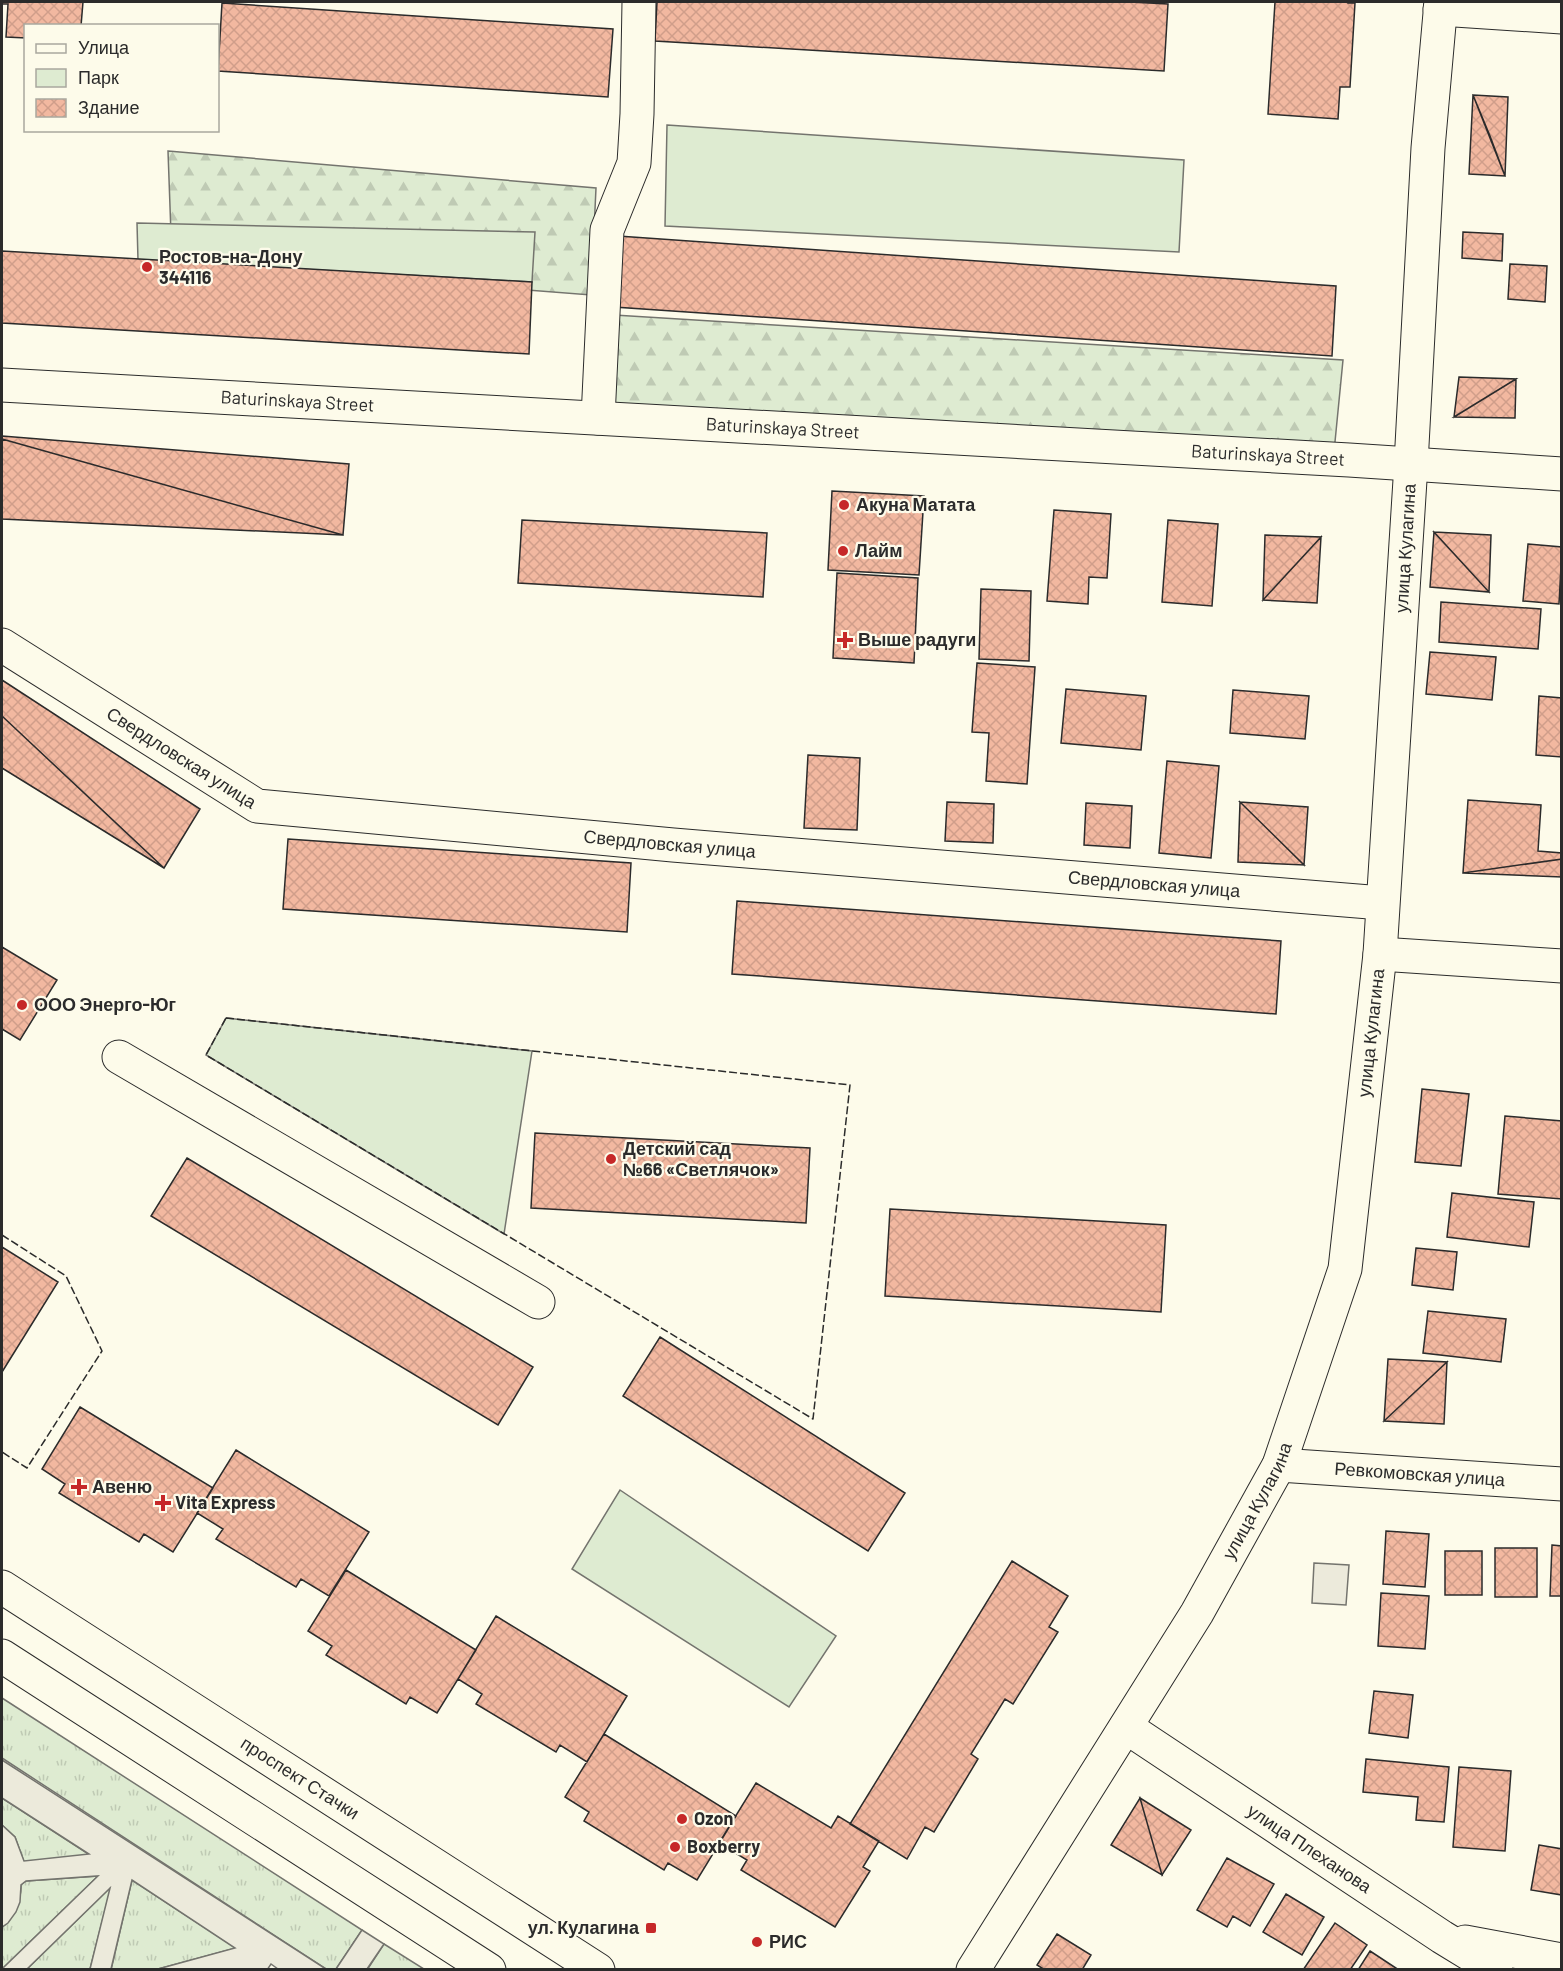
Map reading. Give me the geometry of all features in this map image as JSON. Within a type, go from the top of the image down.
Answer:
[{"type":"street","points":[[598,418],[607,230],[634,163],[638,114],[639,2]]},
{"type":"street","points":[[1441,5],[1562,17]]},
{"type":"street","name":"улица Кулагина","points":[[973,1970],[1197,1613],[1279,1465],[1345,1269],[1380,954],[1411,464],[1428,148],[1441,5]]},
{"type":"street","name":"Baturinskaya Street","points":[[2,385],[1562,474]]},
{"type":"street","name":"Свердловская улица","points":[[2,645],[257,806],[673,845],[1382,903]]},
{"type":"street","points":[[1380,954],[1562,966]]},
{"type":"street","points":[[119,1057],[538,1302]]},
{"type":"street","name":"Ревкомовская улица","points":[[1279,1465],[1562,1484]]},
{"type":"street","name":"проспект Стачки","points":[[2,1587],[598,1970]]},
{"type":"street","points":[[2,1656],[489,1970]]},
{"type":"street","name":"улица Плеханова","points":[[1126,1727],[1442,1937],[1496,1970]]},
{"type":"street","points":[[1442,1937],[1562,1960]]},
{"type":"green space","points":[[667,125],[1184,160],[1179,252],[665,226]]},
{"type":"green space","points":[[168,151],[596,188],[591,295],[172,262]]},
{"type":"green space","points":[[137,223],[535,232],[532,282],[138,260]]},
{"type":"green space","points":[[614,315],[1343,360],[1334,452],[608,411]]},
{"type":"green space","points":[[226,1018],[532,1051],[504,1234],[206,1055]]},
{"type":"green space","points":[[620,1490],[836,1636],[789,1707],[572,1569]]},
{"type":"green space","points":[[2,1698],[362,1930],[336,1969],[326,1969],[2,1758]]},
{"type":"green space","points":[[2,1798],[90,1855],[24,1862],[15,1837],[2,1825]]},
{"type":"green space","points":[[98,1876],[2,1969],[2,1927],[16,1908],[21,1884],[26,1881]]},
{"type":"green space","points":[[132,1880],[236,1948],[158,1969],[111,1970]]},
{"type":"green space","points":[[111,1887],[90,1969],[27,1969]]},
{"type":"green space","points":[[384,1944],[424,1969],[367,1970]]},
{"type":"shaded area","points":[[1314,1563],[1349,1565],[1346,1605],[1312,1603]]},
{"type":"shaded area","points":[[2,1760],[326,1969],[278,1969],[271,1964],[267,1970],[158,1969],[235,1948],[132,1880],[111,1969],[90,1969],[110,1888],[27,1969],[2,1969],[98,1876],[26,1881],[21,1885],[20,1902],[16,1912],[2,1927],[2,1825],[15,1837],[24,1861],[89,1854],[2,1798]]},
{"type":"shaded area","points":[[362,1930],[384,1944],[367,1969],[336,1969]]},
{"type":"building","points":[[2,2],[83,2],[81,24],[24,24],[24,38],[6,37],[8,4],[2,4]]},
{"type":"building","points":[[657,2],[1130,2],[1168,4],[1164,71],[655,41]]},
{"type":"building","points":[[1275,2],[1355,3],[1350,87],[1340,87],[1338,119],[1268,114]]},
{"type":"building","points":[[222,3],[613,29],[608,97],[219,71]]},
{"type":"building","points":[[1473,95],[1490,136],[1505,176],[1469,174]]},
{"type":"building","points":[[1473,95],[1508,97],[1505,176]]},
{"type":"building","points":[[1463,232],[1503,234],[1502,261],[1462,258]]},
{"type":"building","points":[[618,236],[1336,286],[1332,356],[614,307]]},
{"type":"building","points":[[2,251],[532,282],[529,354],[2,323]]},
{"type":"building","points":[[1510,264],[1547,266],[1545,302],[1508,299]]},
{"type":"building","points":[[1459,377],[1516,379],[1454,417]]},
{"type":"building","points":[[1516,379],[1515,418],[1454,417]]},
{"type":"building","points":[[2,436],[349,464],[343,535],[2,439]]},
{"type":"building","points":[[2,439],[343,535],[2,519]]},
{"type":"building","points":[[832,491],[924,496],[919,575],[828,570]]},
{"type":"building","points":[[1054,510],[1111,514],[1107,578],[1089,577],[1088,604],[1047,601]]},
{"type":"building","points":[[522,520],[767,533],[763,597],[518,583]]},
{"type":"building","points":[[1168,520],[1218,524],[1212,606],[1162,602]]},
{"type":"building","points":[[1434,532],[1491,535],[1489,592]]},
{"type":"building","points":[[1434,532],[1489,592],[1430,587]]},
{"type":"building","points":[[1265,535],[1321,537],[1263,600]]},
{"type":"building","points":[[1321,537],[1317,603],[1263,600]]},
{"type":"building","points":[[1528,544],[1562,547],[1559,604],[1523,601]]},
{"type":"building","points":[[837,573],[918,578],[914,663],[833,658]]},
{"type":"building","points":[[981,589],[1031,591],[1029,661],[979,659]]},
{"type":"building","points":[[1441,602],[1541,609],[1538,649],[1439,642]]},
{"type":"building","points":[[1430,652],[1496,657],[1492,700],[1426,694]]},
{"type":"building","points":[[977,663],[1035,667],[1027,784],[986,781],[989,733],[972,732]]},
{"type":"building","points":[[2,680],[200,809],[164,868],[2,716]]},
{"type":"building","points":[[1066,689],[1146,696],[1141,750],[1061,743]]},
{"type":"building","points":[[1233,690],[1309,696],[1305,739],[1230,733]]},
{"type":"building","points":[[1539,696],[1562,698],[1562,757],[1536,755]]},
{"type":"building","points":[[2,716],[164,868],[2,768]]},
{"type":"building","points":[[808,755],[860,758],[857,830],[804,828]]},
{"type":"building","points":[[1167,761],[1219,766],[1211,858],[1159,853]]},
{"type":"building","points":[[1468,800],[1541,805],[1538,851],[1562,853],[1562,859],[1463,873]]},
{"type":"building","points":[[947,802],[994,804],[993,843],[945,841]]},
{"type":"building","points":[[1240,802],[1308,807],[1304,865]]},
{"type":"building","points":[[1240,802],[1304,865],[1238,862]]},
{"type":"building","points":[[1086,803],[1132,806],[1130,848],[1084,845]]},
{"type":"building","points":[[288,839],[631,863],[627,932],[283,909]]},
{"type":"building","points":[[1562,859],[1562,877],[1463,873]]},
{"type":"building","points":[[737,901],[1281,941],[1276,1014],[732,974]]},
{"type":"building","name":"ООО Энерго-Юг","points":[[2,947],[57,980],[20,1040],[2,1029]]},
{"type":"building","points":[[1422,1089],[1469,1094],[1461,1166],[1415,1162]]},
{"type":"building","points":[[1505,1116],[1562,1121],[1562,1199],[1498,1194]]},
{"type":"building","points":[[535,1133],[810,1148],[806,1223],[531,1208]]},
{"type":"building","points":[[187,1158],[533,1367],[498,1425],[151,1216]]},
{"type":"building","points":[[1452,1193],[1534,1202],[1529,1247],[1447,1237]]},
{"type":"building","points":[[890,1209],[1166,1225],[1161,1312],[885,1296]]},
{"type":"building","points":[[2,1247],[58,1282],[2,1372]]},
{"type":"building","points":[[1416,1248],[1457,1252],[1453,1290],[1412,1285]]},
{"type":"building","points":[[1428,1311],[1506,1319],[1501,1362],[1423,1353]]},
{"type":"building","points":[[660,1337],[905,1493],[868,1551],[623,1396]]},
{"type":"building","points":[[1388,1359],[1447,1362],[1384,1421]]},
{"type":"building","points":[[1447,1362],[1444,1424],[1384,1421]]},
{"type":"building","points":[[80,1407],[213,1488],[173,1552],[144,1534],[139,1542],[59,1493],[65,1484],[42,1469]]},
{"type":"building","points":[[236,1450],[369,1532],[329,1596],[301,1579],[296,1587],[216,1539],[223,1529],[197,1513]]},
{"type":"building","points":[[1386,1531],[1429,1534],[1425,1587],[1383,1584]]},
{"type":"building","points":[[1552,1545],[1562,1546],[1562,1596],[1550,1596]]},
{"type":"building","points":[[1495,1548],[1537,1548],[1537,1597],[1495,1597]]},
{"type":"building","points":[[1445,1551],[1482,1551],[1482,1595],[1445,1595]]},
{"type":"building","points":[[1012,1561],[1068,1596],[1049,1627],[1058,1632],[1013,1704],[1005,1699],[971,1754],[978,1759],[934,1832],[925,1827],[907,1859],[850,1824]]},
{"type":"building","points":[[346,1570],[476,1650],[437,1713],[410,1697],[406,1704],[326,1655],[332,1646],[308,1631]]},
{"type":"building","points":[[1381,1593],[1429,1596],[1425,1649],[1378,1646]]},
{"type":"building","points":[[496,1616],[627,1696],[587,1762],[560,1745],[556,1752],[476,1704],[482,1694],[458,1679]]},
{"type":"building","points":[[1374,1691],[1413,1695],[1408,1738],[1369,1733]]},
{"type":"building","points":[[604,1734],[736,1816],[697,1880],[668,1863],[664,1870],[584,1821],[589,1812],[565,1797]]},
{"type":"building","points":[[1366,1759],[1449,1767],[1444,1822],[1416,1820],[1418,1797],[1363,1792]]},
{"type":"building","points":[[1459,1767],[1511,1771],[1505,1851],[1453,1847]]},
{"type":"building","points":[[756,1783],[831,1828],[838,1816],[879,1841],[863,1867],[870,1871],[835,1927],[741,1870],[747,1860],[719,1843]]},
{"type":"building","points":[[1140,1798],[1162,1875],[1111,1845]]},
{"type":"building","points":[[1140,1798],[1191,1830],[1162,1875]]},
{"type":"building","points":[[1539,1845],[1562,1849],[1562,1895],[1531,1890]]},
{"type":"building","points":[[1227,1858],[1274,1884],[1250,1926],[1233,1916],[1227,1927],[1197,1910]]},
{"type":"building","points":[[1286,1894],[1324,1917],[1302,1955],[1263,1932]]},
{"type":"building","points":[[1335,1923],[1367,1945],[1350,1970],[1303,1970]]},
{"type":"building","points":[[1057,1934],[1091,1955],[1082,1970],[1045,1970],[1037,1965]]},
{"type":"building","points":[[1370,1951],[1399,1970],[1358,1970]]},
{"type":"fence","points":[[226,1018],[850,1085],[813,1419],[206,1055],[226,1018]]},
{"type":"fence","points":[[2,1235],[66,1276],[102,1351],[27,1468],[2,1452]]},
{"type":"place","name":"Ростов-на-Дону 344116","points":[[147,267]]},
{"type":"place","name":"Акуна Матата","points":[[844,505]]},
{"type":"place","name":"Лайм","points":[[843,551]]},
{"type":"place","name":"Выше радуги","points":[[845,640]]},
{"type":"place","name":"ООО Энерго-Юг","points":[[22,1005]]},
{"type":"place","name":"Детский сад №66 «Светлячок»","points":[[611,1159]]},
{"type":"place","name":"Авеню","points":[[79,1487]]},
{"type":"place","name":"Vita Express","points":[[163,1503]]},
{"type":"place","name":"Ozon","points":[[682,1819]]},
{"type":"place","name":"Boxberry","points":[[675,1847]]},
{"type":"place","name":"ул. Кулагина","points":[[651,1928]]},
{"type":"place","name":"РИС","points":[[757,1942]]}]
